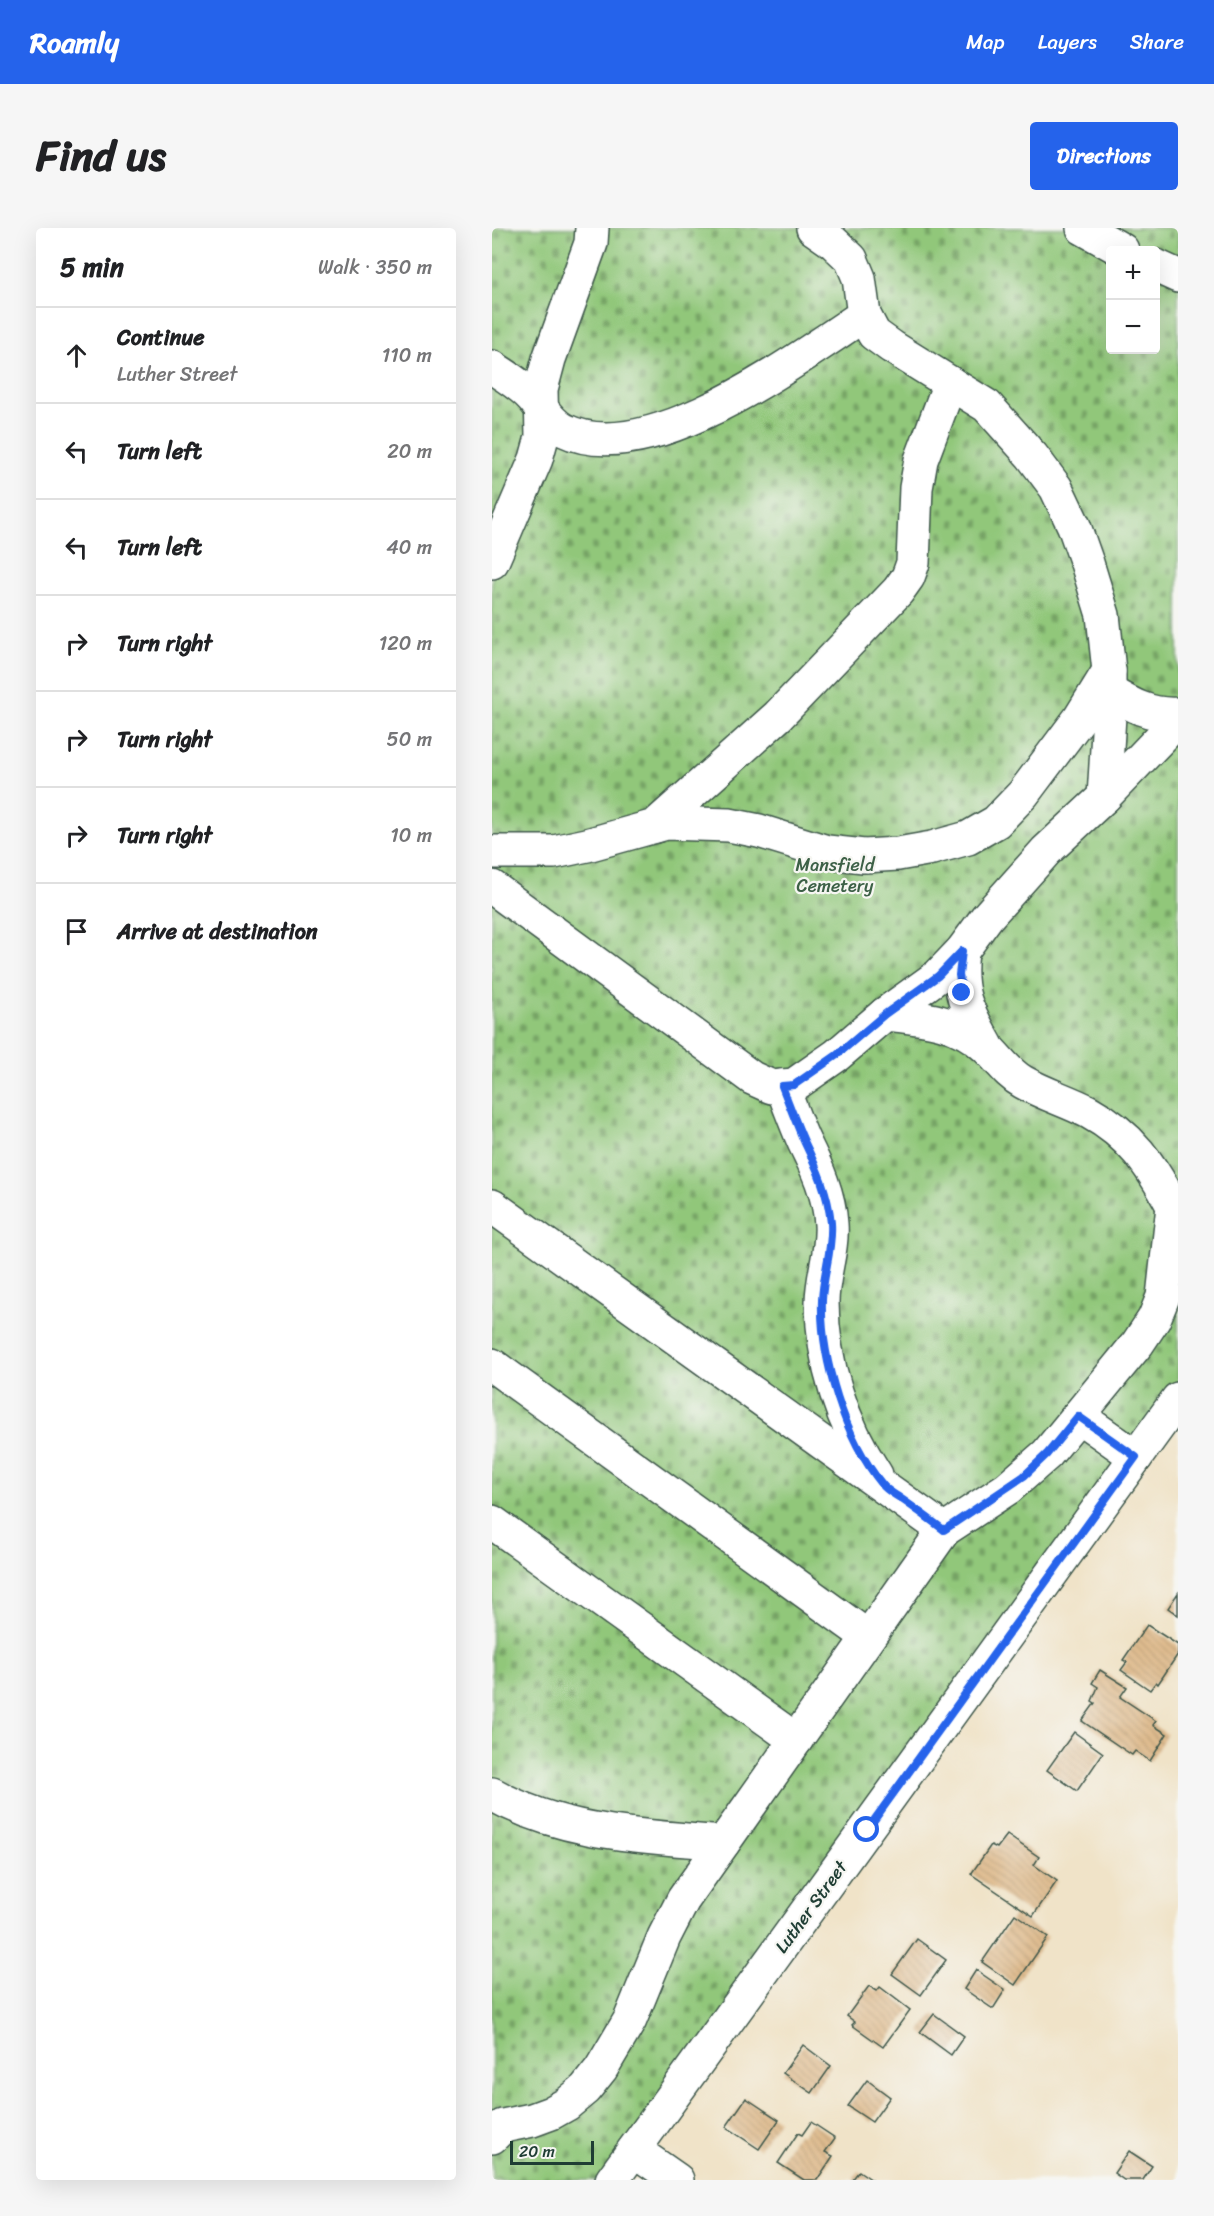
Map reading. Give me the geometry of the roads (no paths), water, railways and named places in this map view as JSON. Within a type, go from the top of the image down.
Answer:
[{"type":"street","points":[[492,562],[536,459],[542,437],[541,389],[549,359],[591,243],[592,228]]},
{"type":"street","points":[[813,228],[851,259],[859,278],[864,315],[874,334],[987,406],[1032,456],[1056,488],[1084,554],[1103,615],[1109,681],[1104,798]]},
{"type":"street","points":[[1083,228],[1115,246]]},
{"type":"street","points":[[1160,268],[1178,276]]},
{"type":"street","points":[[492,367],[522,387],[562,429],[580,436],[618,437],[659,430],[697,417],[725,403],[864,315]]},
{"type":"street","points":[[655,826],[778,716],[898,591],[908,577],[913,563],[916,488],[921,460],[950,382]]},
{"type":"street","points":[[1109,681],[1129,704],[1156,714],[1178,714]]},
{"type":"street","points":[[492,852],[554,852],[587,846],[666,824],[729,825],[759,831],[827,852],[864,856],[921,850],[968,838],[996,822],[1023,794],[1109,681]]},
{"type":"street","points":[[492,887],[752,1078],[772,1087],[794,1085],[938,976],[962,951],[987,917],[1046,851],[1104,798],[1178,720]]},
{"type":"street","points":[[962,951],[959,975],[962,993],[971,1017],[988,1049]]},
{"type":"street","points":[[496,2126],[532,2120],[551,2113],[567,2104],[590,2083],[630,2020],[664,1937],[683,1900],[944,1530],[1024,1476],[1047,1454],[1137,1343],[1154,1319],[1163,1297],[1176,1203],[1140,1152],[1117,1130],[1089,1112],[1020,1081],[973,1036],[955,1026],[933,1019],[885,1014]]},
{"type":"street","points":[[782,1086],[820,1173],[828,1202],[831,1225],[829,1259],[822,1299],[830,1373],[859,1449],[883,1485]]},
{"type":"street","points":[[492,1206],[944,1530]]},
{"type":"street","points":[[492,1365],[868,1637]]},
{"type":"street","name":"Luther Street","points":[[612,2180],[1178,1400]]},
{"type":"street","points":[[1078,1416],[1136,1457]]},
{"type":"street","points":[[492,1522],[796,1740]]},
{"type":"street","points":[[498,1801],[544,1818],[605,1832],[723,1843]]},
{"type":"street","points":[[634,2150],[677,2180]]},
{"type":"park label","name":"Mansfield Cemetery","points":[[835,875]]}]
